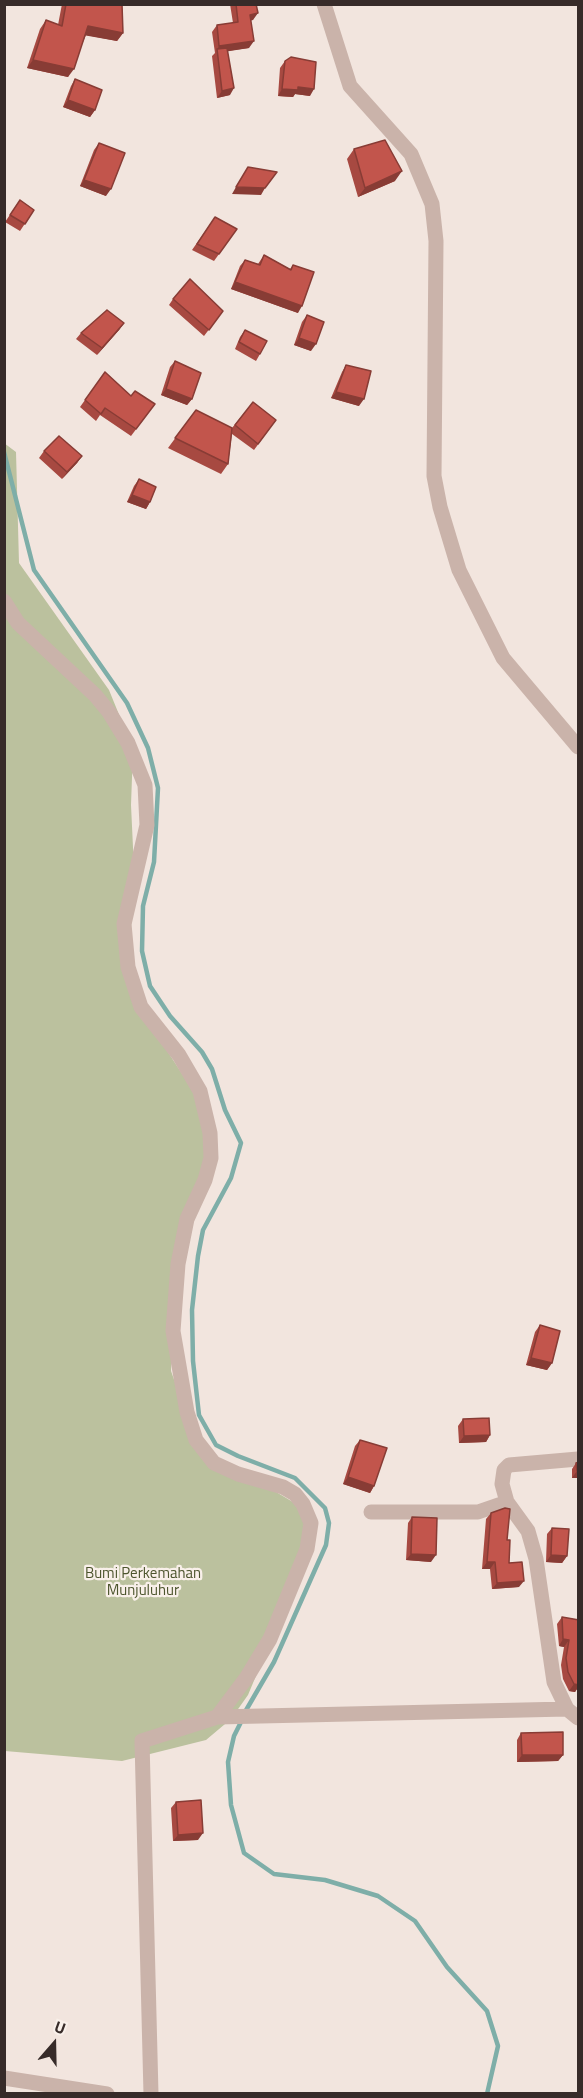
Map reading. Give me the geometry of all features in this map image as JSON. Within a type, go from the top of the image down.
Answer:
[{"type":"street","points":[[324,4],[350,86],[411,154],[432,204],[436,241],[434,476],[440,507],[459,570],[503,658],[579,747]]},
{"type":"street","points":[[4,601],[18,623],[95,695],[109,712],[128,743],[145,786],[147,825],[124,924],[129,967],[141,1007],[179,1055],[200,1091],[210,1133],[211,1158],[205,1180],[187,1219],[178,1264],[173,1331],[187,1412],[196,1440],[214,1462],[289,1490],[303,1504],[311,1523],[307,1549],[270,1639],[223,1717]]},
{"type":"street","points":[[573,1714],[554,1682],[534,1550],[522,1520],[507,1502],[502,1476],[509,1465],[579,1459]]},
{"type":"street","points":[[371,1512],[478,1512],[507,1502]]},
{"type":"street","points":[[151,2094],[142,1741],[223,1717],[573,1714]]},
{"type":"street","points":[[4,2078],[107,2094]]},
{"type":"green space","name":"Bumi Perkemahan Munjuluhur","points":[[4,443],[16,452],[19,563],[109,690],[133,749],[131,805],[135,890],[127,963],[153,1029],[214,1123],[174,1276],[171,1371],[197,1445],[303,1508],[312,1541],[248,1695],[231,1719],[206,1740],[122,1761],[5,1751]]},
{"type":"building","points":[[66,4],[122,4],[123,33],[88,26],[74,69],[33,60],[46,20],[62,26]]},
{"type":"building","points":[[236,4],[256,4],[258,13],[250,15],[254,41],[219,46],[217,25],[238,22]]},
{"type":"building","points":[[227,48],[234,88],[222,91],[217,49]]},
{"type":"building","points":[[291,57],[316,62],[314,89],[298,87],[298,90],[282,89],[285,61]]},
{"type":"building","points":[[75,79],[102,90],[95,110],[68,100]]},
{"type":"building","points":[[385,140],[402,171],[365,188],[354,149]]},
{"type":"building","points":[[99,143],[125,153],[111,189],[84,180]]},
{"type":"building","points":[[248,167],[277,172],[265,188],[236,187]]},
{"type":"building","points":[[20,200],[34,210],[25,224],[10,215]]},
{"type":"building","points":[[215,217],[237,229],[219,254],[197,244]]},
{"type":"building","points":[[264,255],[291,270],[293,265],[314,272],[302,306],[235,282],[245,260],[260,265]]},
{"type":"building","points":[[190,279],[223,311],[209,330],[173,299]]},
{"type":"building","points":[[107,310],[124,323],[102,348],[81,333]]},
{"type":"building","points":[[307,315],[324,322],[316,344],[299,338]]},
{"type":"building","points":[[245,330],[267,341],[260,354],[239,342]]},
{"type":"building","points":[[175,361],[201,373],[192,399],[166,389]]},
{"type":"building","points":[[346,365],[371,371],[364,399],[336,392]]},
{"type":"building","points":[[105,372],[131,396],[135,391],[155,404],[136,429],[105,408],[101,414],[85,400]]},
{"type":"building","points":[[253,402],[276,420],[258,444],[235,425]]},
{"type":"building","points":[[196,410],[232,428],[228,464],[175,438]]},
{"type":"building","points":[[59,436],[82,456],[67,472],[44,451]]},
{"type":"building","points":[[139,479],[156,487],[150,502],[132,495]]},
{"type":"building","points":[[540,1325],[560,1331],[552,1363],[531,1358]]},
{"type":"building","points":[[489,1418],[490,1435],[464,1436],[463,1419]]},
{"type":"building","points":[[360,1440],[387,1448],[374,1486],[348,1477]]},
{"type":"building","points":[[505,1508],[510,1509],[507,1540],[510,1540],[509,1563],[522,1562],[524,1581],[497,1583],[495,1562],[487,1562],[491,1513]]},
{"type":"building","points":[[412,1517],[437,1518],[436,1555],[411,1554]]},
{"type":"building","points":[[552,1528],[569,1529],[567,1556],[551,1555]]},
{"type":"building","points":[[562,1617],[579,1620],[579,1685],[574,1684],[568,1672],[566,1658],[569,1640],[563,1639]]},
{"type":"building","points":[[563,1732],[563,1755],[522,1755],[521,1733]]},
{"type":"building","points":[[201,1800],[203,1833],[178,1835],[176,1802]]},
{"type":"waterway","points":[[4,452],[34,570],[127,703],[148,748],[158,788],[154,862],[143,906],[142,951],[150,986],[170,1016],[202,1052],[212,1069],[225,1110],[241,1143],[231,1178],[203,1230],[198,1256],[192,1310],[193,1361],[199,1415],[216,1445],[295,1478],[325,1508],[329,1523],[326,1545],[274,1662],[245,1712]]},
{"type":"waterway","points":[[242,1720],[234,1736],[228,1762],[231,1805],[244,1853],[274,1874],[325,1880],[378,1896],[415,1921],[447,1967],[487,2011],[498,2046],[487,2094]]}]
